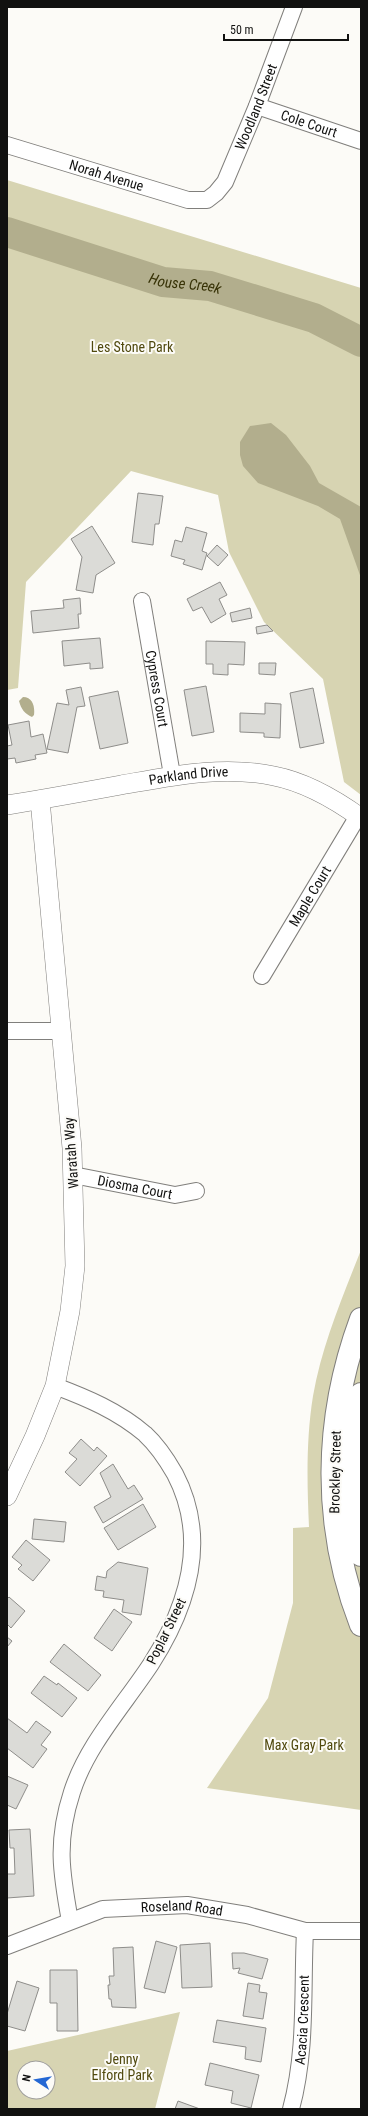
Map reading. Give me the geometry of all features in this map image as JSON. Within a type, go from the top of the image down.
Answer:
[{"type":"main road","name":"Brockley Street","points":[[361,1319],[346,1369],[338,1408],[333,1448],[332,1492],[338,1547],[350,1596],[361,1625]]},
{"type":"main road","name":"Brockley Street","points":[[361,1394],[354,1462],[354,1490],[361,1555]]},
{"type":"street","name":"Woodland Street","points":[[207,200],[216,193],[225,182],[257,106],[294,7]]},
{"type":"street","name":"Cole Court","points":[[257,106],[361,141]]},
{"type":"street","name":"Norah Avenue","points":[[7,145],[188,200],[207,200]]},
{"type":"street","name":"Cypress Court","points":[[142,601],[172,775]]},
{"type":"street","name":"Parkland Drive","points":[[7,805],[172,775],[209,771],[244,771],[275,776],[303,785],[344,806],[360,817]]},
{"type":"street","name":"Waratah Way","points":[[7,1496],[32,1442],[55,1386],[70,1311],[76,1266],[73,1175],[40,800]]},
{"type":"street","name":"Maple Court","points":[[262,976],[360,817]]},
{"type":"street","points":[[7,1031],[60,1031]]},
{"type":"street","name":"Diosma Court","points":[[73,1175],[175,1194],[196,1191]]},
{"type":"street","name":"Poplar Street","points":[[55,1386],[97,1402],[123,1417],[146,1434],[167,1459],[179,1482],[187,1502],[194,1542],[192,1566],[184,1595],[169,1630],[151,1663],[82,1767],[72,1792],[61,1843],[60,1869],[70,1921]]},
{"type":"street","name":"Roseland Road","points":[[7,1946],[103,1909],[187,1905],[247,1914],[305,1931],[361,1930]]},
{"type":"street","name":"Acacia Crescent","points":[[291,2109],[301,2058],[305,1996],[305,1931]]},
{"type":"green space","name":"Les Stone Park","points":[[7,180],[361,288],[361,795],[344,782],[323,679],[264,622],[229,552],[218,495],[131,471],[26,582],[18,688],[7,690]]},
{"type":"green space","name":"Max Gray Park","points":[[361,1250],[361,1810],[207,1788],[268,1698],[293,1603],[293,1528],[309,1527],[308,1445],[313,1396],[327,1340]]},
{"type":"green space","name":"Jenny Elford Park","points":[[180,2012],[155,2109],[7,2109],[7,2051]]},
{"type":"shaded area","points":[[271,423],[286,435],[310,466],[319,483],[361,507],[361,578],[340,519],[318,506],[258,483],[243,466],[240,455],[240,442],[250,426]]},
{"type":"shaded area","points":[[23,697],[26,697],[33,703],[34,715],[32,717],[25,713],[21,706],[19,701]]},
{"type":"building","points":[[138,493],[163,496],[159,524],[155,524],[153,545],[132,542]]},
{"type":"building","points":[[92,526],[115,563],[96,575],[93,593],[76,590],[82,557],[71,539]]},
{"type":"building","points":[[186,527],[207,533],[202,551],[207,553],[202,570],[183,564],[185,560],[171,556],[175,540],[182,542]]},
{"type":"building","points":[[217,545],[228,555],[218,566],[207,556]]},
{"type":"building","points":[[220,582],[227,595],[219,599],[226,614],[211,623],[202,607],[193,611],[187,599]]},
{"type":"building","points":[[80,598],[81,614],[78,614],[79,628],[33,633],[31,611],[64,608],[63,600]]},
{"type":"building","points":[[250,608],[252,618],[232,622],[230,613]]},
{"type":"building","points":[[267,625],[273,631],[257,634],[256,627]]},
{"type":"building","points":[[100,638],[103,668],[90,669],[90,663],[64,666],[62,641]]},
{"type":"building","points":[[206,641],[245,642],[244,665],[228,664],[228,675],[213,674],[213,664],[206,664]]},
{"type":"building","points":[[259,663],[276,663],[275,675],[259,674]]},
{"type":"building","points":[[206,686],[214,732],[192,736],[184,690]]},
{"type":"building","points":[[81,687],[85,706],[77,707],[68,753],[47,749],[57,703],[69,705],[66,690]]},
{"type":"building","points":[[313,688],[324,743],[300,748],[290,693]]},
{"type":"building","points":[[118,691],[128,743],[100,749],[89,697]]},
{"type":"building","points":[[265,703],[281,704],[280,738],[264,737],[264,733],[240,732],[240,713],[265,714]]},
{"type":"building","points":[[29,721],[31,737],[43,734],[47,753],[35,755],[36,759],[16,763],[15,758],[7,759],[7,746],[12,745],[8,725]]},
{"type":"building","points":[[81,1439],[94,1451],[97,1447],[107,1456],[80,1486],[65,1472],[77,1459],[69,1453]]},
{"type":"building","points":[[113,1464],[128,1489],[134,1485],[143,1499],[103,1523],[94,1507],[111,1497],[100,1473]]},
{"type":"building","points":[[143,1504],[156,1527],[118,1550],[104,1528]]},
{"type":"building","points":[[34,1519],[66,1522],[64,1542],[32,1539]]},
{"type":"building","points":[[26,1540],[50,1560],[33,1581],[18,1569],[22,1565],[12,1557]]},
{"type":"building","points":[[118,1562],[148,1568],[141,1615],[122,1612],[124,1600],[103,1597],[104,1591],[95,1590],[97,1576],[106,1578],[107,1571]]},
{"type":"building","points":[[9,1597],[25,1611],[11,1628],[7,1624],[7,1599]]},
{"type":"building","points":[[114,1609],[132,1622],[112,1651],[94,1638]]},
{"type":"building","points":[[7,1637],[12,1641],[7,1647]]},
{"type":"building","points":[[64,1644],[101,1675],[88,1691],[50,1662]]},
{"type":"building","points":[[44,1676],[57,1685],[58,1683],[77,1698],[62,1717],[31,1693]]},
{"type":"building","points":[[7,1718],[27,1733],[36,1721],[51,1732],[41,1745],[47,1749],[33,1768],[7,1748]]},
{"type":"building","points":[[7,1776],[28,1785],[16,1809],[7,1805]]},
{"type":"building","points":[[30,1829],[34,1896],[7,1898],[7,1874],[15,1874],[14,1848],[10,1848],[9,1830]]},
{"type":"building","points":[[156,1941],[177,1947],[165,1993],[144,1988]]},
{"type":"building","points":[[210,1943],[212,1987],[182,1988],[180,1945]]},
{"type":"building","points":[[133,1947],[136,2008],[112,2007],[111,1999],[109,1999],[108,1985],[110,1985],[109,1976],[114,1976],[113,1948]]},
{"type":"building","points":[[232,1953],[244,1953],[268,1959],[262,1979],[238,1973],[240,1968],[233,1969]]},
{"type":"building","points":[[50,1970],[77,1970],[78,2031],[57,2031],[57,2003],[50,2003]]},
{"type":"building","points":[[17,1981],[39,1988],[25,2031],[7,2026],[7,2014]]},
{"type":"building","points":[[248,1983],[260,1985],[259,1992],[267,1993],[263,2019],[243,2016]]},
{"type":"building","points":[[217,2020],[266,2028],[261,2062],[245,2059],[246,2047],[213,2042]]},
{"type":"building","points":[[210,2063],[259,2075],[251,2108],[231,2103],[233,2091],[205,2085]]},
{"type":"building","points":[[178,2101],[200,2109],[175,2109]]},
{"type":"waterway","name":"House Creek","points":[[7,232],[163,282],[210,286],[314,318],[361,342]]}]
